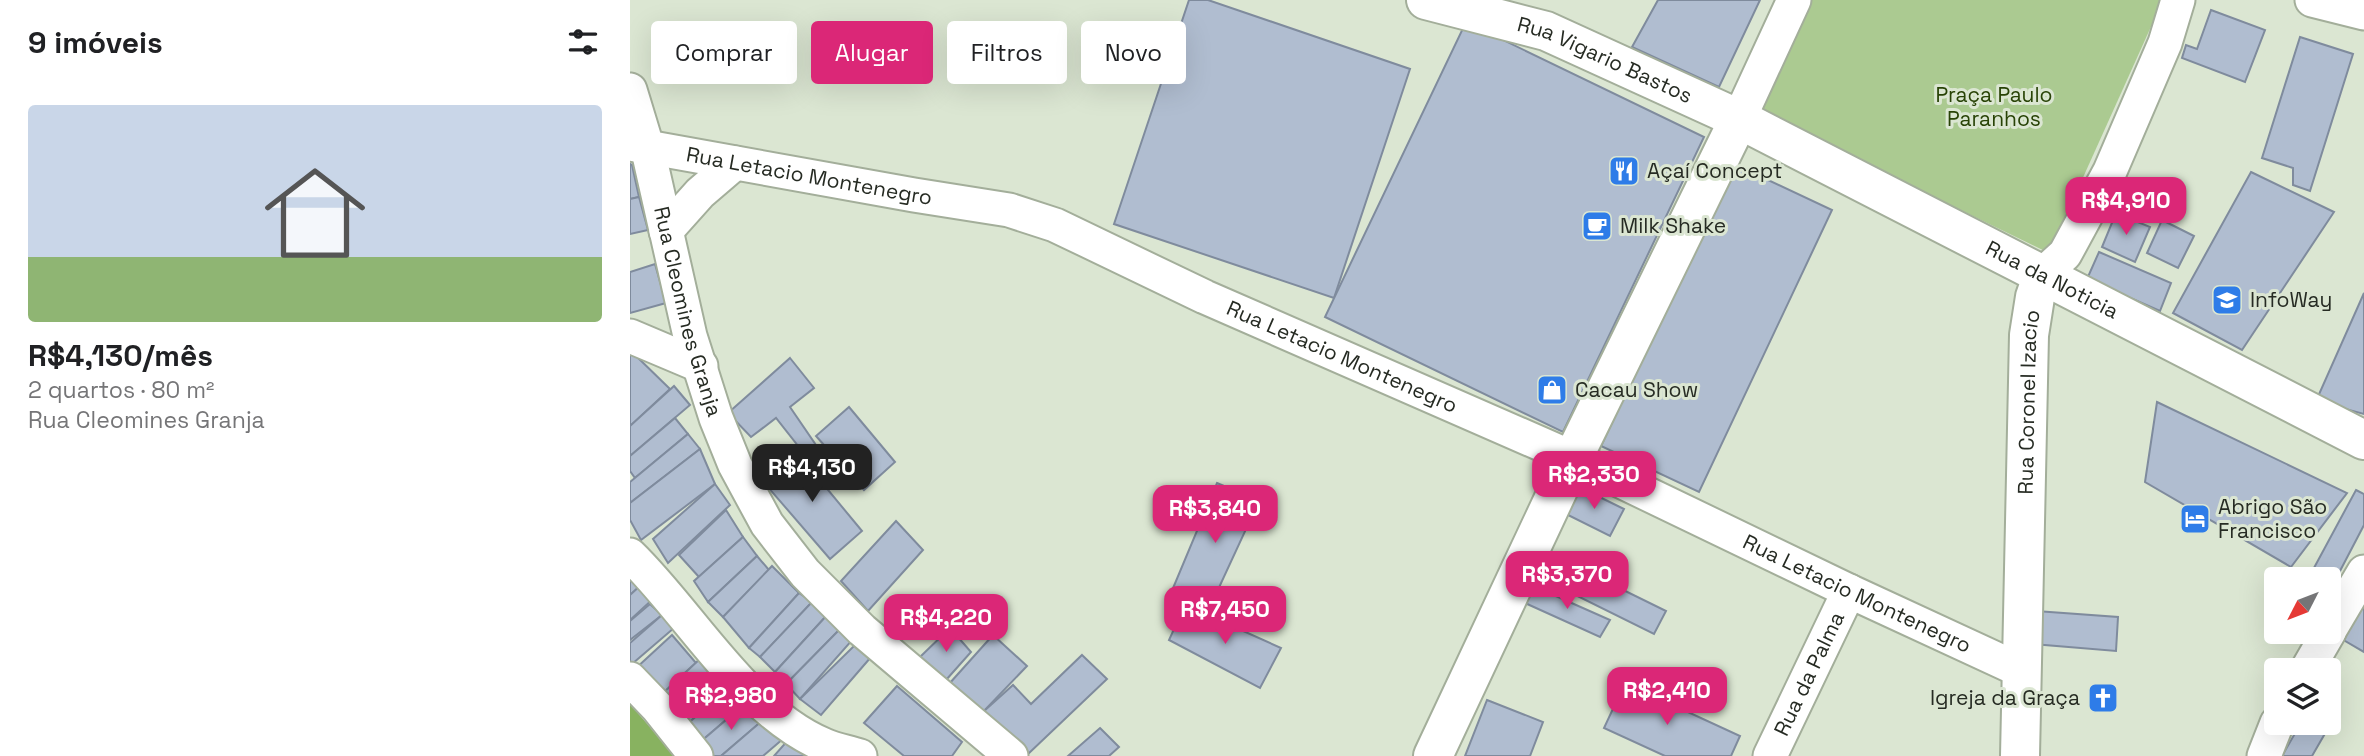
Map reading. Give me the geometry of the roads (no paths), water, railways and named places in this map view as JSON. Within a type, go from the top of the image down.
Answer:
[{"type":"street","name":"Rua Vigario Bastos","points":[[1426,0],[1546,31],[1739,118]]},
{"type":"street","points":[[1433,756],[1794,0]]},
{"type":"street","name":"Rua Coronel Izacio","points":[[2020,756],[2029,335],[2035,297],[2043,274],[2065,254],[2110,171],[2165,43],[2178,0]]},
{"type":"street","points":[[2312,0],[2364,13]]},
{"type":"street","name":"Rua Cleomines Granja","points":[[630,89],[638,145],[666,231],[690,336],[716,418],[735,465],[766,524],[805,573],[862,630],[1005,754]]},
{"type":"street","name":"Rua da Noticia","points":[[1739,118],[2364,440]]},
{"type":"street","name":"Rua Letacio Montenegro","points":[[638,145],[1009,210],[1055,225],[1205,297],[1573,458],[2022,671]]},
{"type":"street","points":[[666,231],[700,193],[735,163]]},
{"type":"street","points":[[630,336],[701,366]]},
{"type":"street","points":[[630,555],[760,701],[787,723],[824,746],[860,756]]},
{"type":"street","points":[[2342,610],[2364,572]]},
{"type":"street","name":"Rua da Palma","points":[[1770,756],[1849,591]]},
{"type":"street","points":[[630,679],[657,707],[696,756]]},
{"type":"street","points":[[2264,756],[2272,735]]},
{"type":"place","name":"Açaí Concept","points":[[1624,171]]},
{"type":"place","name":"Milk Shake","points":[[1597,226]]},
{"type":"place","name":"InfoWay","points":[[2227,300]]},
{"type":"place","name":"Cacau Show","points":[[1552,390]]},
{"type":"place","name":"Abrigo São Francisco","points":[[2195,519]]},
{"type":"place","name":"Igreja da Graça","points":[[2103,698]]},
{"type":"park label","name":"Praça Paulo Paranhos","points":[[1994,107]]}]
